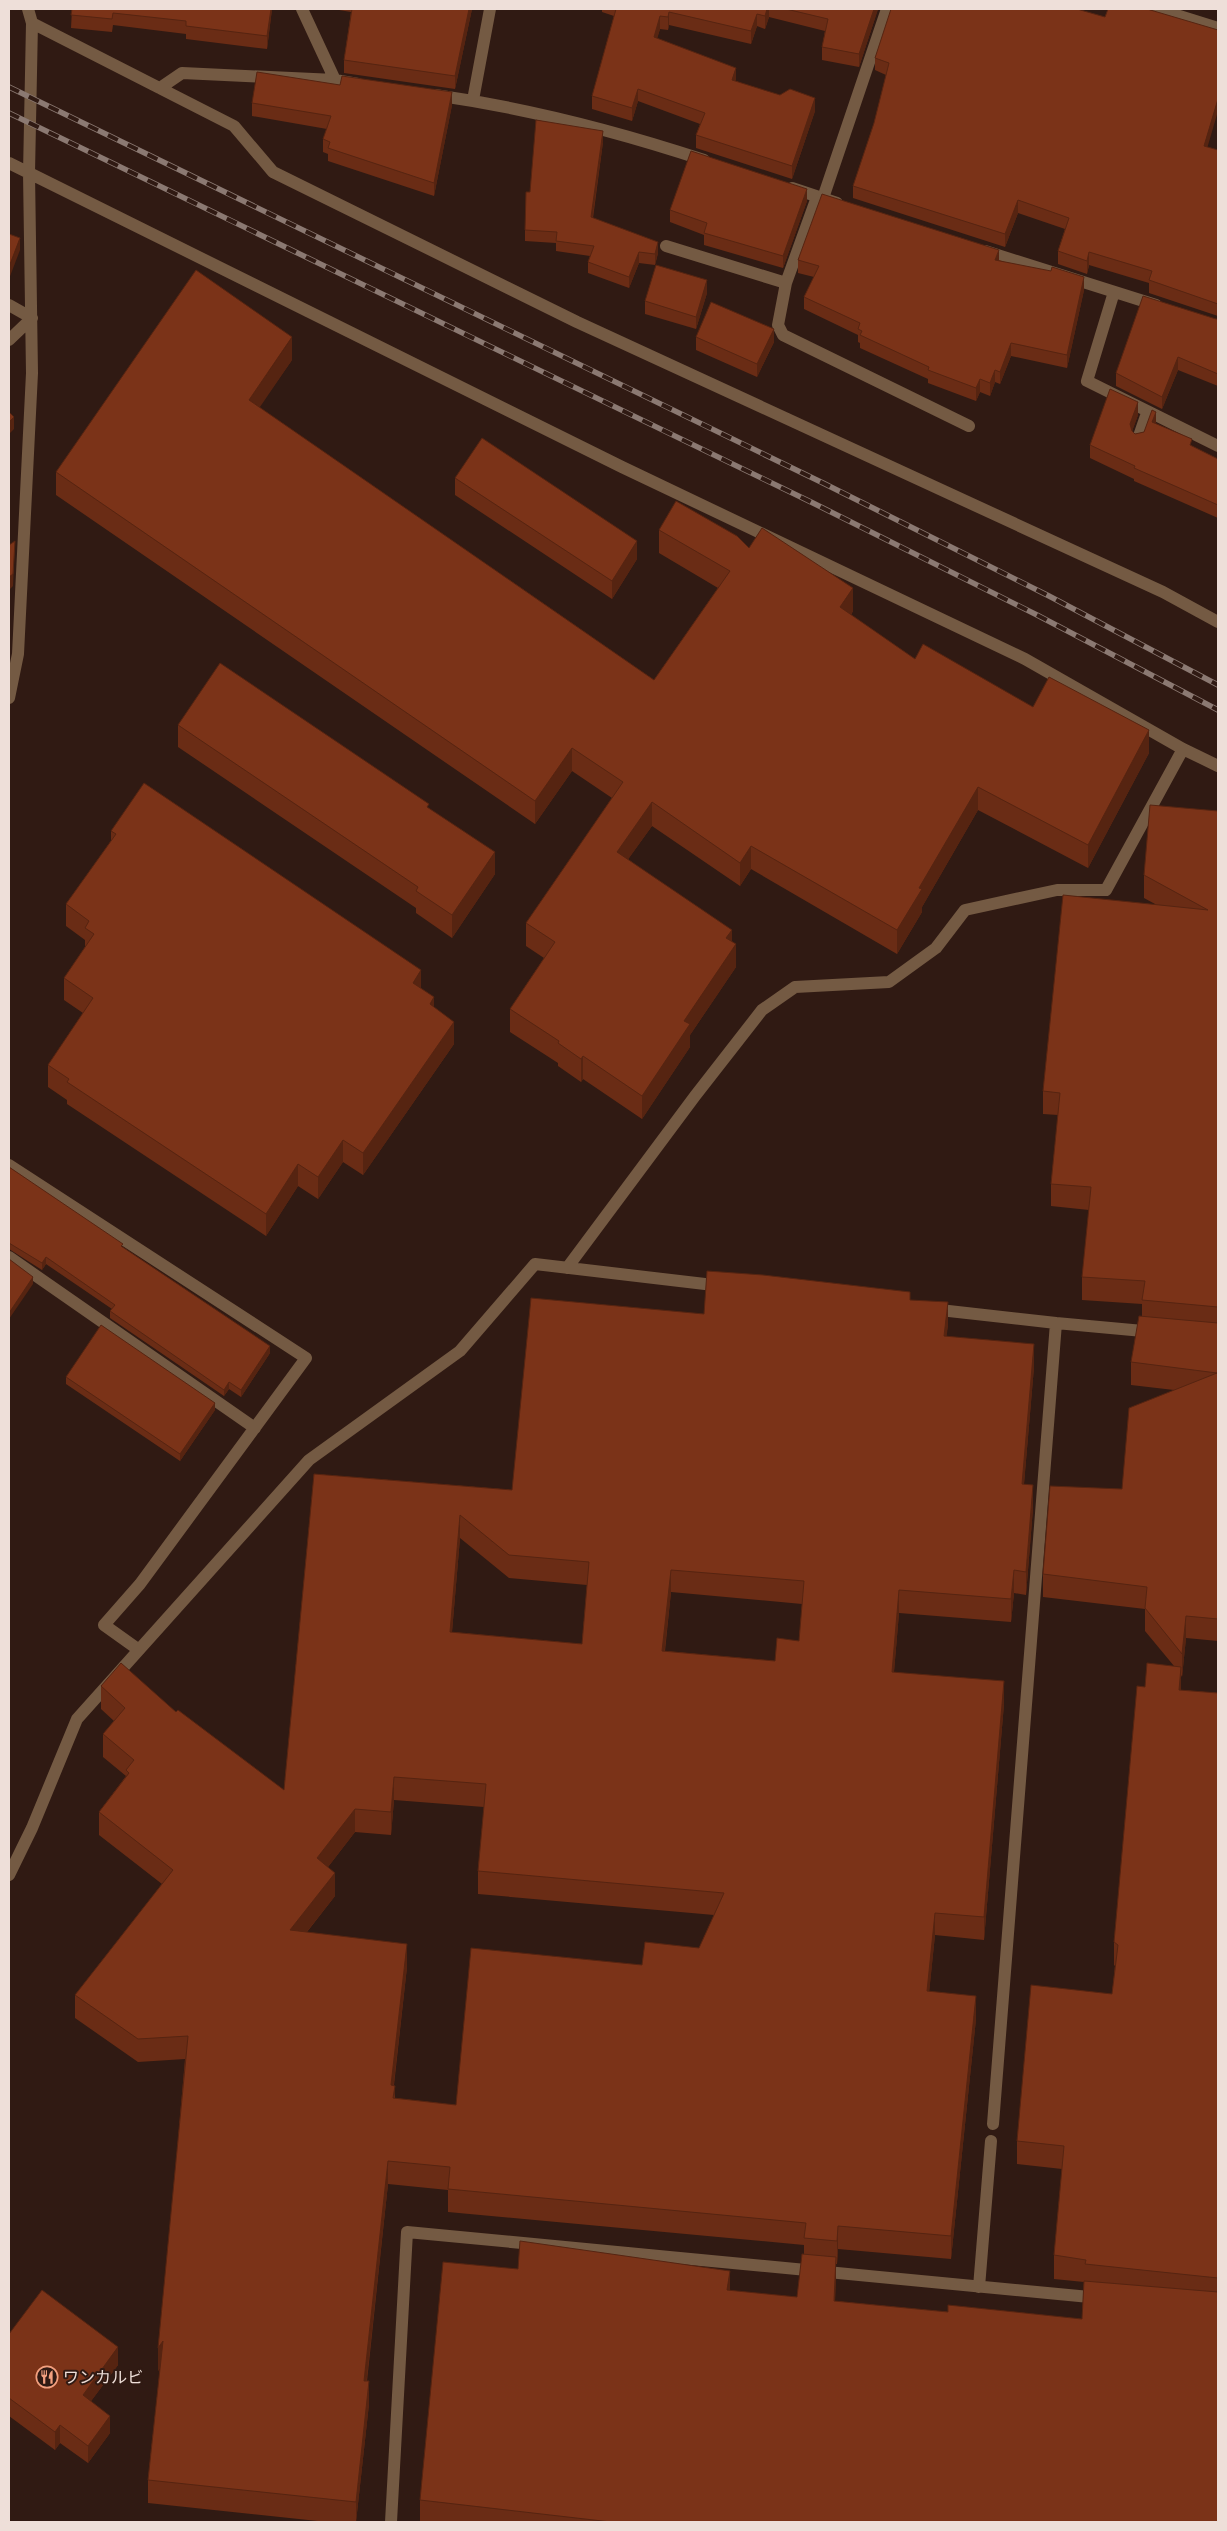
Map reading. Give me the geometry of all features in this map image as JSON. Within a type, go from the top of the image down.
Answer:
[{"type":"street","points":[[9,698],[18,654],[22,602],[32,373],[29,173],[32,23],[28,9]]},
{"type":"street","points":[[302,9],[335,80]]},
{"type":"street","points":[[473,100],[490,9]]},
{"type":"street","points":[[887,9],[820,198],[786,282],[778,325],[783,335],[969,426]]},
{"type":"street","points":[[1156,9],[1218,28]]},
{"type":"street","points":[[32,23],[234,126],[273,172],[577,322],[1164,592],[1218,622]]},
{"type":"street","points":[[160,88],[182,73],[335,80],[374,86]]},
{"type":"street","points":[[424,93],[473,100],[626,134],[717,164]]},
{"type":"street","points":[[9,163],[622,467],[1025,658],[1183,749],[1218,766]]},
{"type":"street","points":[[781,185],[851,208]]},
{"type":"street","points":[[666,246],[786,282]]},
{"type":"street","points":[[973,247],[1171,310]]},
{"type":"street","points":[[1114,292],[1086,381],[1147,413],[1218,446]]},
{"type":"street","points":[[9,305],[32,318]]},
{"type":"street","points":[[9,340],[32,318]]},
{"type":"street","points":[[1138,439],[1147,413]]},
{"type":"street","points":[[9,607],[22,602]]},
{"type":"street","points":[[567,1268],[695,1096],[762,1010],[795,987],[889,982],[936,948],[965,910],[1057,890],[1106,890],[1183,749]]},
{"type":"street","points":[[9,1165],[306,1358],[140,1584],[104,1625],[139,1650]]},
{"type":"street","points":[[9,1257],[255,1428]]},
{"type":"street","points":[[9,1875],[32,1828],[77,1719],[309,1460],[460,1351],[535,1264],[733,1287]]},
{"type":"street","points":[[919,1308],[1056,1324],[1171,1334]]},
{"type":"street","points":[[993,2124],[1056,1324]]},
{"type":"street","points":[[979,2287],[992,2141]]},
{"type":"street","points":[[391,2522],[407,2232],[1109,2298]]},
{"type":"building","points":[[72,9],[271,9],[267,36],[186,26],[186,21],[113,13],[112,19],[71,15]]},
{"type":"building","points":[[352,9],[469,9],[455,76],[344,60]]},
{"type":"building","points":[[616,9],[767,9],[765,16],[757,14],[751,31],[669,12],[668,17],[660,16],[654,37],[736,68],[732,80],[780,95],[790,89],[815,98],[792,166],[696,135],[705,113],[638,89],[632,108],[592,96]]},
{"type":"building","points":[[786,9],[874,9],[859,54],[822,47],[828,19]]},
{"type":"building","points":[[891,9],[1077,9],[1105,17],[1108,9],[1147,9],[1218,30],[1218,99],[1204,146],[1218,150],[1218,304],[1149,280],[1152,271],[1089,252],[1087,261],[1058,251],[1069,218],[1018,200],[1005,234],[853,186],[874,123],[889,63],[875,58]]},
{"type":"building","points":[[257,72],[340,85],[342,76],[452,92],[434,183],[328,148],[330,142],[323,139],[331,116],[252,103]]},
{"type":"building","points":[[536,120],[603,131],[591,217],[658,242],[655,254],[639,252],[629,277],[588,262],[594,246],[556,241],[557,232],[525,230],[526,192],[530,192]]},
{"type":"building","points":[[691,151],[807,189],[783,256],[704,233],[707,223],[670,210]]},
{"type":"building","points":[[822,194],[999,250],[995,260],[1051,271],[1052,267],[1084,277],[1067,355],[1011,343],[1000,372],[995,370],[990,383],[980,379],[976,388],[928,370],[929,367],[860,335],[862,331],[858,329],[860,323],[804,297],[819,266],[798,260]]},
{"type":"building","points":[[9,234],[20,238],[9,267]]},
{"type":"building","points":[[656,265],[707,280],[696,317],[645,301]]},
{"type":"building","points":[[196,270],[292,337],[249,400],[654,680],[730,571],[659,530],[676,501],[737,536],[749,548],[762,528],[853,588],[840,607],[915,659],[923,644],[1033,707],[1049,677],[1149,730],[1088,845],[978,787],[919,888],[922,889],[897,930],[751,846],[740,863],[652,802],[617,852],[732,930],[726,938],[736,944],[684,1021],[690,1024],[642,1096],[583,1056],[581,1059],[558,1043],[559,1041],[510,1009],[555,942],[526,923],[623,782],[572,748],[535,801],[56,472]]},
{"type":"building","points":[[1143,296],[1218,319],[1218,374],[1178,357],[1162,397],[1116,373]]},
{"type":"building","points":[[711,302],[774,329],[757,364],[696,337]]},
{"type":"building","points":[[1110,389],[1138,402],[1130,424],[1135,434],[1144,432],[1152,410],[1156,412],[1152,422],[1192,439],[1190,445],[1218,459],[1218,505],[1134,468],[1135,466],[1090,445]]},
{"type":"building","points":[[9,412],[14,417],[9,422]]},
{"type":"building","points":[[482,438],[637,541],[612,581],[455,478]]},
{"type":"building","points":[[15,541],[13,574],[9,577],[9,545]]},
{"type":"building","points":[[220,663],[429,804],[427,807],[495,852],[452,915],[416,891],[418,887],[178,725]]},
{"type":"building","points":[[144,783],[421,970],[413,983],[434,997],[430,1004],[454,1022],[363,1153],[343,1140],[318,1177],[298,1164],[266,1214],[67,1082],[69,1079],[48,1065],[93,998],[64,978],[94,934],[85,928],[89,921],[66,904],[116,834],[111,831]]},
{"type":"building","points":[[1150,805],[1218,811],[1218,1307],[1142,1300],[1145,1281],[1082,1277],[1091,1187],[1051,1184],[1060,1093],[1043,1091],[1063,895],[1208,910],[1144,875]]},
{"type":"building","points":[[9,1167],[123,1244],[121,1246],[270,1346],[241,1390],[229,1382],[224,1390],[110,1311],[115,1305],[46,1257],[42,1263],[9,1243]]},
{"type":"building","points":[[9,1259],[33,1277],[9,1313]]},
{"type":"building","points":[[707,1271],[763,1275],[910,1292],[910,1300],[948,1302],[944,1336],[1034,1344],[1022,1484],[1033,1485],[1026,1572],[1014,1570],[1011,1599],[899,1590],[892,1672],[1004,1681],[984,1917],[935,1913],[927,1991],[976,1996],[951,2236],[838,2226],[837,2241],[804,2238],[806,2223],[448,2189],[450,2167],[388,2161],[364,2381],[369,2381],[356,2502],[148,2480],[163,2341],[158,2348],[188,2036],[138,2039],[75,1995],[173,1870],[99,1812],[129,1773],[126,1770],[134,1760],[103,1734],[125,1708],[101,1686],[121,1663],[176,1712],[178,1710],[284,1790],[314,1474],[512,1490],[531,1298],[704,1314]],"holes":[[[460,1515],[509,1555],[589,1562],[582,1644],[450,1632]],[[671,1570],[804,1581],[799,1641],[777,1638],[775,1661],[662,1651]],[[394,1777],[486,1784],[478,1871],[724,1893],[699,1948],[645,1942],[642,1965],[471,1948],[456,2105],[393,2098],[395,2086],[391,2085],[407,1944],[290,1930],[335,1873],[317,1858],[355,1809],[391,1812]]]},
{"type":"building","points":[[1139,1316],[1218,1323],[1218,1619],[1186,1616],[1182,1654],[1145,1608],[1147,1587],[1043,1574],[1050,1486],[1122,1489],[1129,1408],[1217,1373],[1131,1362]]},
{"type":"building","points":[[101,1325],[215,1403],[180,1454],[66,1377]]},
{"type":"building","points":[[1147,1663],[1181,1667],[1179,1690],[1218,1693],[1218,2278],[1085,2264],[1086,2260],[1054,2255],[1064,2146],[1017,2141],[1031,1985],[1112,1994],[1118,1945],[1114,1942],[1137,1686],[1145,1687]]},
{"type":"building","points":[[520,2241],[730,2271],[727,2290],[797,2297],[802,2254],[836,2257],[834,2301],[948,2312],[948,2305],[1082,2319],[1084,2281],[1218,2292],[1218,2522],[611,2522],[420,2500],[443,2262],[518,2269]]},
{"type":"building","points":[[42,2290],[118,2347],[83,2395],[110,2416],[88,2446],[60,2425],[55,2432],[9,2398],[9,2334]]},
{"type":"railway","points":[[9,87],[823,483],[1049,596],[1218,685]]},
{"type":"railway","points":[[9,113],[813,503],[1037,615],[1218,710]]},
{"type":"place","name":"ワンカルビ","points":[[47,2377]]}]
